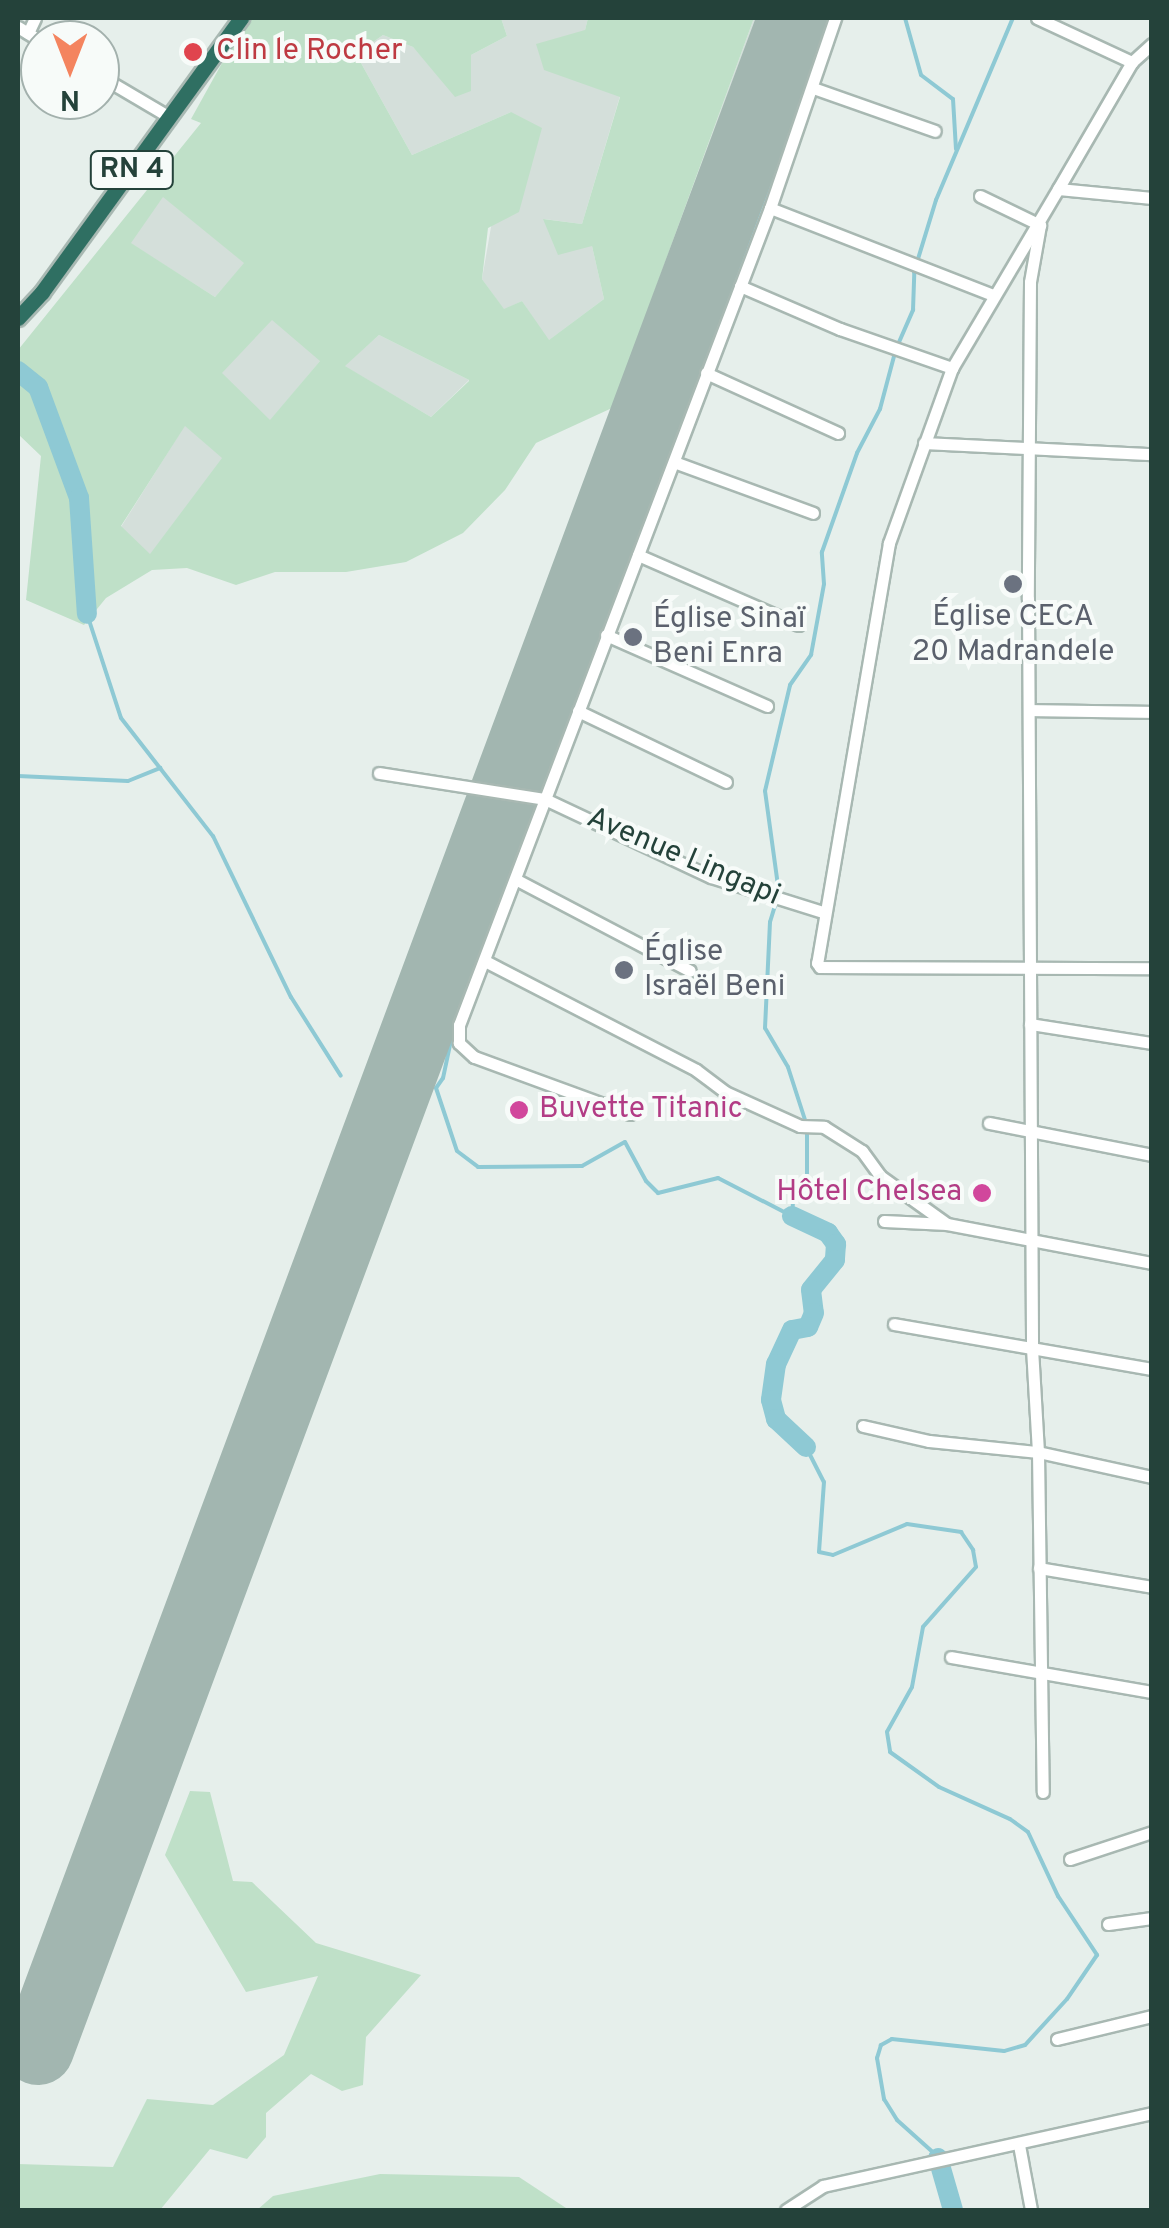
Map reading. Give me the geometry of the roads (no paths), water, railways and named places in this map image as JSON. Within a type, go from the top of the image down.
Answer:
[{"type":"highway","name":"RN 4","points":[[18,318],[42,292],[241,18]]},
{"type":"street","points":[[630,1114],[466,1051],[460,1044],[459,1025],[770,208],[835,18]]},
{"type":"street","points":[[1037,18],[1132,62]]},
{"type":"street","points":[[1152,44],[1132,62],[1040,225],[993,295],[952,368],[924,443],[889,543],[843,823],[823,912],[820,966],[1152,968]]},
{"type":"street","points":[[120,88],[170,118]]},
{"type":"street","points":[[813,88],[935,131]]},
{"type":"street","points":[[1058,189],[1152,198]]},
{"type":"street","points":[[980,196],[1040,225]]},
{"type":"street","points":[[770,208],[993,295]]},
{"type":"street","points":[[1040,225],[1030,282],[1030,1024],[1032,1348],[1038,1452],[1044,1792]]},
{"type":"street","points":[[740,286],[840,329],[952,368]]},
{"type":"street","points":[[706,373],[838,433]]},
{"type":"street","points":[[924,443],[1152,454]]},
{"type":"street","points":[[674,462],[813,513]]},
{"type":"street","points":[[638,556],[798,625]]},
{"type":"street","points":[[606,635],[768,706]]},
{"type":"street","points":[[1031,710],[1152,712]]},
{"type":"street","points":[[578,711],[726,782]]},
{"type":"street","name":"Avenue Lingapi","points":[[379,773],[545,799],[711,877],[823,912]]},
{"type":"street","points":[[516,880],[690,971]]},
{"type":"street","points":[[485,962],[696,1070],[724,1092],[800,1126],[824,1127],[862,1152],[880,1176],[946,1224]]},
{"type":"street","points":[[1030,1024],[1152,1043]]},
{"type":"street","points":[[989,1123],[1152,1155]]},
{"type":"street","points":[[884,1221],[946,1224],[1152,1263]]},
{"type":"street","points":[[894,1324],[1152,1369]]},
{"type":"street","points":[[864,1426],[929,1442],[1038,1452],[1152,1477]]},
{"type":"street","points":[[1039,1568],[1152,1587]]},
{"type":"street","points":[[951,1656],[1152,1692]]},
{"type":"street","points":[[1070,1859],[1152,1832]]},
{"type":"street","points":[[1108,1924],[1152,1918]]},
{"type":"street","points":[[1057,2038],[1152,2016]]},
{"type":"street","points":[[786,2210],[822,2186],[1152,2113]]},
{"type":"street","points":[[1019,2145],[1031,2210]]},
{"type":"waterway","points":[[905,18],[921,75],[953,99],[956,149]]},
{"type":"waterway","points":[[779,893],[765,791],[790,685],[811,655],[824,584],[822,552],[857,453],[880,409],[896,349],[913,310],[914,272],[936,200],[1013,18]]},
{"type":"waterway","points":[[598,643],[806,85]]},
{"type":"waterway","points":[[18,371],[38,387],[79,498],[87,614]]},
{"type":"waterway","points":[[87,614],[121,718],[213,836],[291,997],[341,1076]]},
{"type":"waterway","points":[[18,776],[128,781],[160,768]]},
{"type":"waterway","points":[[454,1026],[443,1078],[436,1088],[457,1151],[478,1167],[582,1166],[625,1142],[646,1181],[658,1193],[718,1178],[792,1216],[793,1200],[807,1183],[807,1126],[788,1067],[765,1028],[770,922],[776,902]]},
{"type":"waterway","points":[[792,1216],[828,1233],[836,1244],[835,1260],[811,1290],[814,1313],[808,1327],[792,1330],[776,1364],[771,1400],[776,1419],[806,1447]]},
{"type":"waterway","points":[[806,1447],[824,1482],[819,1552],[833,1555],[907,1524],[961,1532],[973,1550],[976,1567],[923,1627],[912,1687],[887,1732],[890,1752],[939,1787],[1010,1819],[1028,1832],[1058,1896],[1097,1955],[1067,1999],[1025,2045],[1004,2051],[892,2039],[881,2045],[877,2058],[884,2099],[897,2120],[936,2155]]},
{"type":"waterway","points":[[938,2158],[953,2210]]},
{"type":"place","name":"Clin le Rocher","points":[[193,52]]},
{"type":"place","name":"Église CECA 20 Madrandele","points":[[1013,584]]},
{"type":"place","name":"Église Sinaï Beni Enra","points":[[633,637]]},
{"type":"place","name":"Église Israël Beni","points":[[624,970]]},
{"type":"place","name":"Buvette Titanic","points":[[519,1110]]},
{"type":"place","name":"Hôtel Chelsea","points":[[982,1193]]}]
